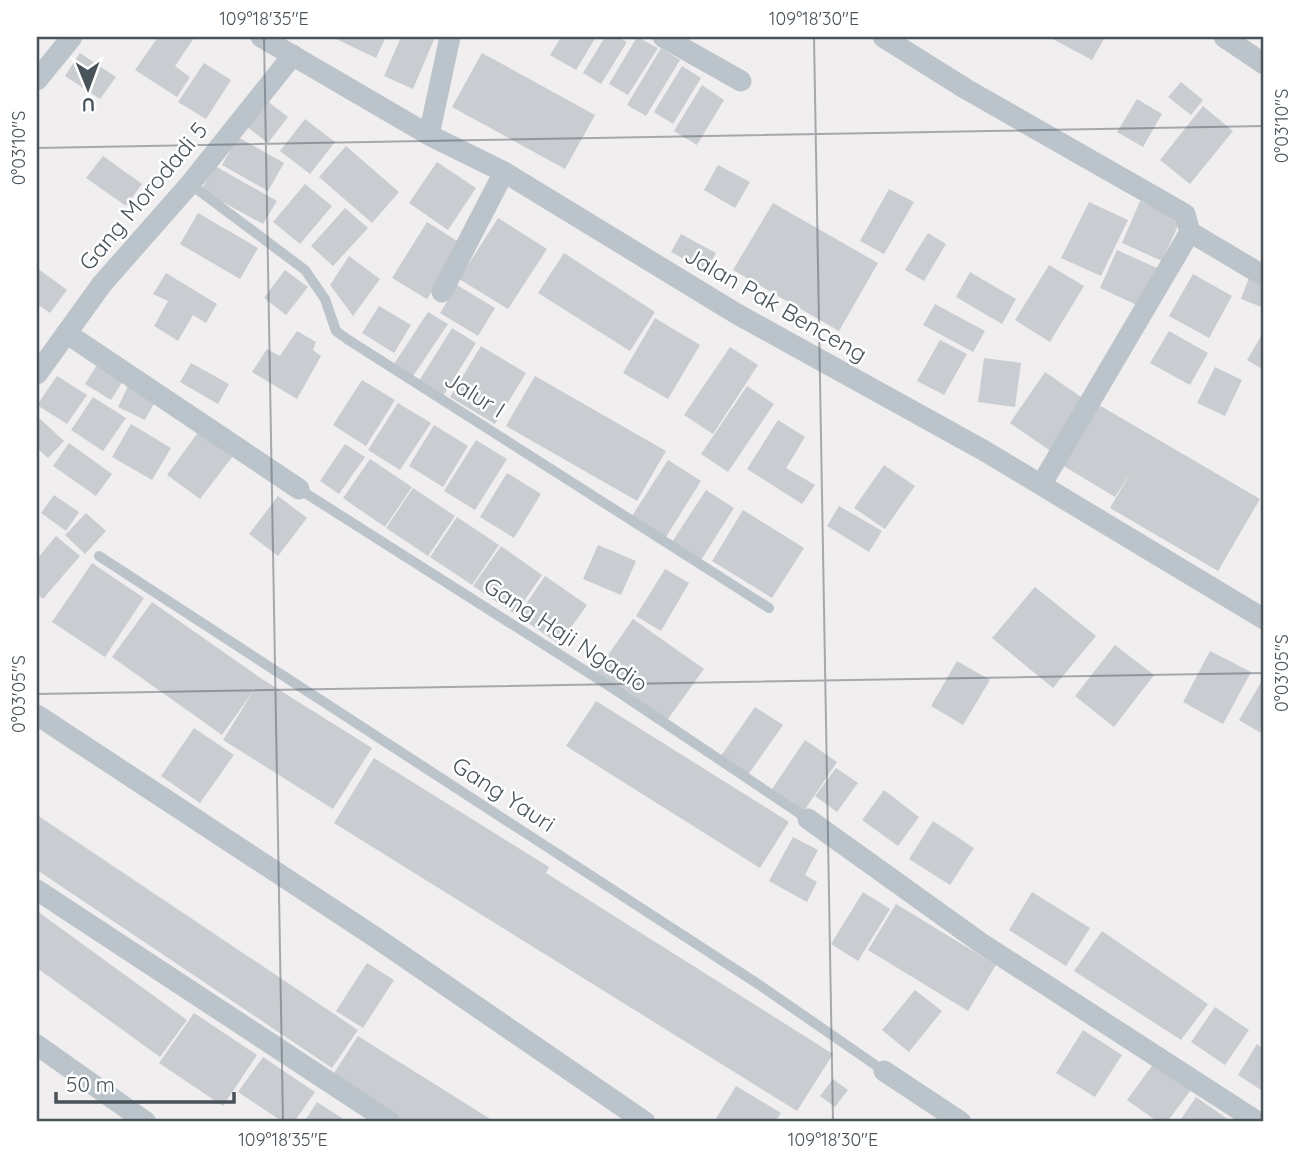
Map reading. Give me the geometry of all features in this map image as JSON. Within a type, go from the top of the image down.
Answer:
[{"type":"street","points":[[37,80],[72,37]]},
{"type":"street","name":"Jalan Pak Benceng","points":[[261,37],[429,135],[504,172],[737,314],[1041,485],[1264,619]]},
{"type":"street","points":[[429,135],[450,37]]},
{"type":"street","points":[[663,37],[741,81]]},
{"type":"street","points":[[883,37],[966,89],[1185,214],[1190,232],[1264,276]]},
{"type":"street","points":[[1224,37],[1264,64]]},
{"type":"street","name":"Gang Morodadi 5","points":[[37,374],[102,284],[190,184],[293,55]]},
{"type":"street","points":[[442,292],[504,172]]},
{"type":"street","points":[[1041,485],[1190,232]]},
{"type":"street","points":[[66,333],[299,489]]},
{"type":"street","points":[[37,715],[378,939],[645,1122]]},
{"type":"street","points":[[808,818],[981,943],[1258,1122]]},
{"type":"street","points":[[37,890],[390,1122]]},
{"type":"street","points":[[37,1045],[146,1122]]},
{"type":"street","points":[[884,1071],[961,1122]]},
{"type":"lane","name":"Jalur I","points":[[190,184],[305,270],[325,299],[336,331],[769,608]]},
{"type":"lane","name":"Gang Haji Ngadio","points":[[299,489],[614,689],[808,818]]},
{"type":"lane","name":"Gang Yauri","points":[[99,556],[758,984],[884,1071]]},
{"type":"building","points":[[158,37],[194,38],[175,66],[190,77],[177,97],[135,70]]},
{"type":"building","points":[[332,37],[386,37],[376,58]]},
{"type":"building","points":[[401,37],[435,37],[413,89],[384,76]]},
{"type":"building","points":[[561,37],[596,37],[576,70],[550,55]]},
{"type":"building","points":[[605,37],[618,37],[627,42],[601,84],[583,73]]},
{"type":"building","points":[[637,37],[658,48],[628,95],[609,84]]},
{"type":"building","points":[[1049,37],[1105,37],[1092,60]]},
{"type":"building","points":[[661,48],[680,60],[646,116],[627,105]]},
{"type":"building","points":[[80,53],[116,77],[100,99],[65,76]]},
{"type":"building","points":[[482,53],[595,115],[565,169],[452,107]]},
{"type":"building","points":[[204,63],[231,80],[206,119],[178,102]]},
{"type":"building","points":[[682,66],[701,78],[673,124],[654,112]]},
{"type":"building","points":[[1181,82],[1203,100],[1191,115],[1168,97]]},
{"type":"building","points":[[702,85],[724,100],[697,145],[674,131]]},
{"type":"building","points":[[1137,99],[1162,114],[1143,147],[1117,132]]},
{"type":"building","points":[[266,100],[288,117],[268,143],[246,126]]},
{"type":"building","points":[[1203,106],[1233,131],[1190,184],[1160,160]]},
{"type":"building","points":[[305,119],[335,142],[310,174],[280,151]]},
{"type":"building","points":[[238,137],[284,163],[268,191],[222,165]]},
{"type":"building","points":[[346,146],[399,192],[372,223],[319,177]]},
{"type":"building","points":[[103,156],[142,184],[126,206],[86,178]]},
{"type":"building","points":[[437,162],[476,188],[448,230],[409,203]]},
{"type":"building","points":[[718,165],[750,182],[735,208],[704,190]]},
{"type":"building","points":[[215,166],[277,201],[263,224],[201,190]]},
{"type":"building","points":[[305,184],[332,206],[300,244],[273,222]]},
{"type":"building","points":[[889,189],[914,202],[884,254],[860,241]]},
{"type":"building","points":[[1140,201],[1181,219],[1162,261],[1122,243]]},
{"type":"building","points":[[1089,202],[1128,220],[1101,276],[1061,258]]},
{"type":"building","points":[[773,203],[878,263],[839,331],[733,270]]},
{"type":"building","points":[[345,208],[368,228],[333,266],[311,246]]},
{"type":"building","points":[[198,213],[258,248],[240,279],[180,244]]},
{"type":"building","points":[[498,218],[547,249],[508,309],[459,279]]},
{"type":"building","points":[[427,222],[462,244],[427,299],[392,278]]},
{"type":"building","points":[[928,233],[946,244],[924,281],[905,270]]},
{"type":"building","points":[[681,234],[716,253],[706,271],[671,252]]},
{"type":"building","points":[[1117,250],[1157,268],[1139,306],[1100,288]]},
{"type":"building","points":[[564,253],[655,312],[630,351],[538,293]]},
{"type":"building","points":[[349,256],[380,279],[353,316],[330,285]]},
{"type":"building","points":[[1049,265],[1084,286],[1050,342],[1015,320]]},
{"type":"building","points":[[37,268],[67,290],[50,313],[37,304]]},
{"type":"building","points":[[285,270],[308,287],[286,315],[264,298]]},
{"type":"building","points":[[970,272],[1016,299],[1002,324],[956,297]]},
{"type":"building","points":[[166,273],[217,304],[206,323],[193,315],[178,341],[154,326],[168,301],[153,294]]},
{"type":"building","points":[[1193,274],[1232,296],[1209,338],[1169,316]]},
{"type":"building","points":[[1250,275],[1264,281],[1264,308],[1241,299]]},
{"type":"building","points":[[457,285],[495,308],[478,336],[440,313]]},
{"type":"building","points":[[935,304],[985,331],[973,352],[923,325]]},
{"type":"building","points":[[379,306],[411,325],[394,353],[362,333]]},
{"type":"building","points":[[428,312],[448,324],[413,376],[394,364]]},
{"type":"building","points":[[655,318],[700,345],[668,399],[623,373]]},
{"type":"building","points":[[452,328],[476,343],[443,396],[419,381]]},
{"type":"building","points":[[297,331],[316,342],[313,350],[321,356],[297,399],[252,372],[267,349],[280,356]]},
{"type":"building","points":[[1169,331],[1208,353],[1190,385],[1150,363]]},
{"type":"building","points":[[1264,331],[1264,370],[1247,360]]},
{"type":"building","points":[[940,340],[967,354],[944,395],[917,381]]},
{"type":"building","points":[[481,346],[526,373],[495,424],[450,397]]},
{"type":"building","points":[[730,347],[758,365],[713,434],[684,415]]},
{"type":"building","points":[[984,358],[1021,363],[1015,407],[978,402]]},
{"type":"building","points":[[100,360],[126,376],[111,400],[85,384]]},
{"type":"building","points":[[191,363],[229,384],[218,404],[180,382]]},
{"type":"building","points":[[1215,367],[1242,380],[1225,416],[1197,403]]},
{"type":"building","points":[[1045,372],[1087,401],[1052,452],[1010,423]]},
{"type":"building","points":[[57,376],[87,395],[67,424],[37,405]]},
{"type":"building","points":[[535,376],[666,451],[637,501],[506,426]]},
{"type":"building","points":[[362,380],[395,400],[366,446],[333,425]]},
{"type":"building","points":[[128,386],[156,400],[145,420],[118,407]]},
{"type":"building","points":[[747,386],[774,404],[728,472],[701,454]]},
{"type":"building","points":[[93,397],[126,418],[103,451],[71,430]]},
{"type":"building","points":[[398,403],[431,423],[400,470],[368,450]]},
{"type":"building","points":[[1099,405],[1260,499],[1218,571],[1110,508],[1131,472],[1115,497],[1062,465]]},
{"type":"building","points":[[37,416],[64,441],[48,458],[37,448]]},
{"type":"building","points":[[778,420],[805,437],[786,468],[815,485],[802,504],[747,469]]},
{"type":"building","points":[[131,424],[171,448],[152,480],[112,457]]},
{"type":"building","points":[[434,425],[468,446],[443,487],[409,466]]},
{"type":"building","points":[[199,431],[233,456],[200,499],[167,475]]},
{"type":"building","points":[[476,440],[507,459],[475,510],[444,491]]},
{"type":"building","points":[[69,443],[112,474],[96,496],[53,466]]},
{"type":"building","points":[[345,444],[365,457],[339,494],[320,481]]},
{"type":"building","points":[[370,459],[412,487],[385,527],[343,498]]},
{"type":"building","points":[[668,460],[701,481],[666,537],[632,516]]},
{"type":"building","points":[[884,465],[915,486],[885,529],[854,508]]},
{"type":"building","points":[[507,473],[541,494],[514,538],[480,517]]},
{"type":"building","points":[[413,488],[455,516],[428,556],[386,528]]},
{"type":"building","points":[[706,490],[734,508],[701,560],[672,542]]},
{"type":"building","points":[[54,495],[79,512],[66,531],[41,513]]},
{"type":"building","points":[[278,496],[307,518],[278,556],[249,534]]},
{"type":"building","points":[[839,506],[882,531],[869,552],[827,526]]},
{"type":"building","points":[[743,510],[804,548],[772,598],[712,561]]},
{"type":"building","points":[[86,513],[106,531],[85,554],[65,535]]},
{"type":"building","points":[[457,517],[499,545],[472,585],[430,557]]},
{"type":"building","points":[[56,536],[80,556],[43,599],[37,594],[37,559]]},
{"type":"building","points":[[598,545],[636,561],[621,595],[583,579]]},
{"type":"building","points":[[501,546],[542,575],[515,614],[473,586]]},
{"type":"building","points":[[92,563],[144,598],[105,657],[52,622]]},
{"type":"building","points":[[665,569],[689,583],[661,631],[636,616]]},
{"type":"building","points":[[545,576],[587,605],[559,644],[518,616]]},
{"type":"building","points":[[1035,587],[1096,636],[1053,688],[992,638]]},
{"type":"building","points":[[152,602],[262,679],[372,748],[333,809],[223,740],[254,690],[222,735],[112,657]]},
{"type":"building","points":[[633,619],[704,669],[665,723],[595,674]]},
{"type":"building","points":[[1115,645],[1154,675],[1114,727],[1075,696]]},
{"type":"building","points":[[1210,651],[1251,672],[1223,724],[1183,702]]},
{"type":"building","points":[[957,661],[990,680],[963,725],[931,706]]},
{"type":"building","points":[[1264,677],[1264,735],[1239,720]]},
{"type":"building","points":[[596,701],[789,822],[760,868],[566,746]]},
{"type":"building","points":[[755,707],[783,725],[748,775],[721,756]]},
{"type":"building","points":[[194,728],[234,755],[200,803],[161,776]]},
{"type":"building","points":[[805,740],[837,762],[804,811],[772,789]]},
{"type":"building","points":[[374,758],[549,867],[546,873],[833,1054],[797,1111],[334,823]]},
{"type":"building","points":[[836,768],[858,783],[837,812],[815,796]]},
{"type":"building","points":[[884,790],[919,817],[898,846],[862,820]]},
{"type":"building","points":[[37,815],[358,1030],[332,1068],[37,870]]},
{"type":"building","points":[[933,821],[974,848],[950,885],[909,859]]},
{"type":"building","points":[[793,837],[818,850],[805,875],[817,882],[807,902],[769,881]]},
{"type":"building","points":[[863,892],[890,909],[858,961],[831,944]]},
{"type":"building","points":[[1032,892],[1090,928],[1066,966],[1009,930]]},
{"type":"building","points":[[896,904],[996,965],[968,1011],[868,950]]},
{"type":"building","points":[[37,911],[187,1020],[160,1057],[37,968]]},
{"type":"building","points":[[1102,931],[1208,1004],[1181,1040],[1074,971]]},
{"type":"building","points":[[367,963],[394,980],[363,1028],[336,1011]]},
{"type":"building","points":[[915,990],[942,1011],[909,1052],[882,1030]]},
{"type":"building","points":[[1215,1007],[1249,1030],[1225,1065],[1191,1042]]},
{"type":"building","points":[[194,1013],[257,1055],[223,1106],[159,1063]]},
{"type":"building","points":[[1083,1030],[1122,1055],[1095,1097],[1056,1073]]},
{"type":"building","points":[[358,1036],[495,1122],[405,1122],[332,1076]]},
{"type":"building","points":[[1257,1044],[1264,1049],[1264,1092],[1238,1075]]},
{"type":"building","points":[[263,1057],[315,1092],[294,1122],[283,1122],[238,1092]]},
{"type":"building","points":[[1154,1063],[1191,1090],[1167,1122],[1158,1122],[1127,1100]]},
{"type":"building","points":[[833,1079],[848,1090],[835,1107],[820,1096]]},
{"type":"building","points":[[736,1086],[781,1113],[775,1122],[714,1122]]},
{"type":"building","points":[[1196,1097],[1232,1122],[1179,1122]]},
{"type":"building","points":[[317,1102],[348,1122],[304,1122]]}]
